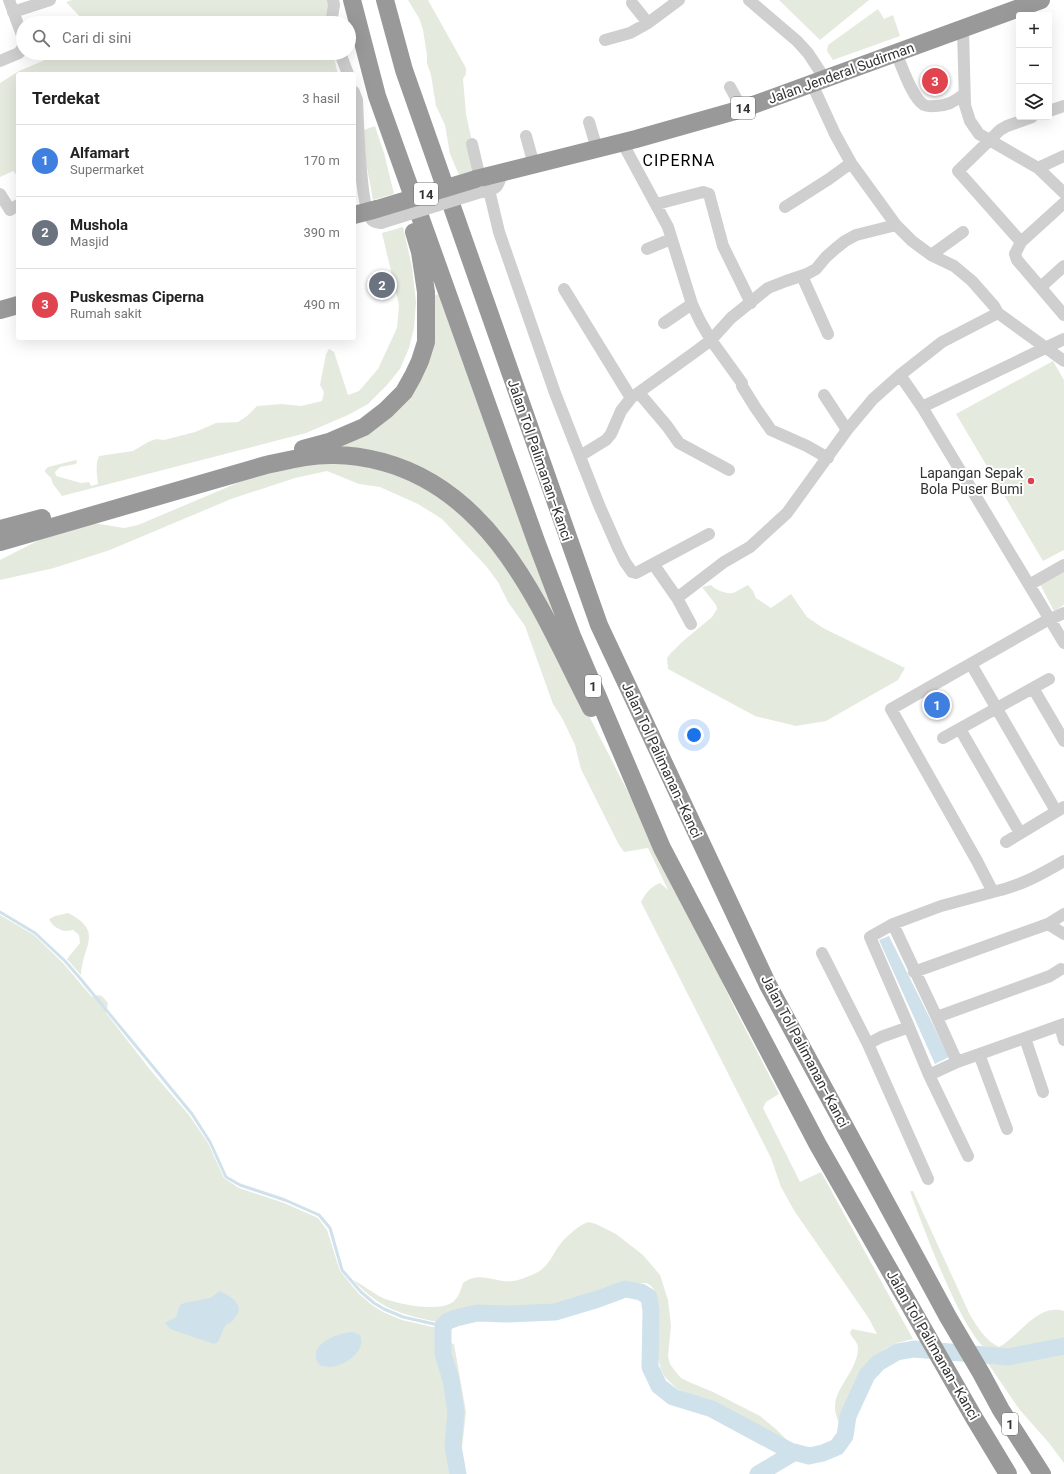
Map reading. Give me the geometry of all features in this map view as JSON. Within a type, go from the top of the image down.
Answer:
[{"type":"highway","name":"Jalan Tol Palimanan–Kanci","points":[[352,0],[377,96],[528,518],[572,636],[662,848],[818,1145],[1008,1474]]},
{"type":"highway","name":"Jalan Tol Palimanan–Kanci","points":[[385,0],[404,70],[599,625],[768,984],[948,1317],[982,1373],[1001,1410],[1042,1474]]},
{"type":"highway","points":[[395,0],[410,85]]},
{"type":"highway","name":"Jalan Jenderal Sudirman","points":[[482,185],[502,173],[597,149],[742,109],[1041,0]]},
{"type":"highway","points":[[0,529],[329,442],[364,427],[386,410],[404,392],[420,361],[426,342],[426,292],[420,252],[391,157],[377,96]]},
{"type":"highway","name":"14","points":[[370,215],[482,185]]},
{"type":"highway","points":[[0,310],[16,306]]},
{"type":"highway","points":[[0,542],[266,465],[302,457],[335,454],[368,458],[400,467],[429,481],[459,501],[477,517],[523,578],[662,848]]},
{"type":"street","points":[[9,0],[16,20]]},
{"type":"street","points":[[13,12],[50,0]]},
{"type":"street","points":[[332,16],[334,5],[333,0]]},
{"type":"street","points":[[605,40],[630,32],[648,23],[679,0]]},
{"type":"street","points":[[749,0],[770,17],[808,53],[819,81],[835,134],[851,163],[896,225],[912,241],[931,255],[954,266],[972,280],[998,313],[1064,361]]},
{"type":"street","points":[[632,1],[648,23]]},
{"type":"street","points":[[963,29],[964,94],[970,121],[979,134],[1038,168],[1064,193]]},
{"type":"street","points":[[896,53],[914,94],[921,103],[926,106],[944,105],[958,99],[964,94]]},
{"type":"street","points":[[0,61],[16,54]]},
{"type":"street","points":[[343,60],[347,72]]},
{"type":"street","points":[[730,86],[742,109]]},
{"type":"street","points":[[356,97],[360,158],[370,215]]},
{"type":"street","points":[[1052,110],[1064,106]]},
{"type":"street","points":[[1021,242],[958,173],[958,170],[1000,130],[1024,120]]},
{"type":"street","points":[[588,122],[597,149]]},
{"type":"street","points":[[526,136],[534,165]]},
{"type":"street","points":[[622,142],[657,204],[668,227],[692,304],[700,321],[711,340],[742,383],[742,386],[755,408],[771,430],[807,446],[828,458]]},
{"type":"street","points":[[472,144],[482,185],[555,392],[599,505],[625,562],[632,572],[636,573],[654,565],[709,534]]},
{"type":"street","points":[[1038,168],[1064,156]]},
{"type":"street","points":[[785,207],[829,180],[851,163]]},
{"type":"street","points":[[657,204],[703,192],[709,194],[723,246],[750,303]]},
{"type":"street","points":[[0,194],[10,210],[16,206]]},
{"type":"street","points":[[1064,203],[1021,242],[1015,256],[1064,315]]},
{"type":"street","points":[[580,456],[606,440],[611,434],[621,411],[635,396],[711,340],[731,318],[768,288],[802,276],[816,269],[826,256],[845,241],[863,233],[896,225]]},
{"type":"street","points":[[931,255],[963,232]]},
{"type":"street","points":[[647,249],[671,239]]},
{"type":"street","points":[[1043,285],[1064,266]]},
{"type":"street","points":[[802,276],[828,334]]},
{"type":"street","points":[[564,289],[635,396],[667,426],[679,443],[729,470]]},
{"type":"street","points":[[664,323],[692,304]]},
{"type":"street","points":[[677,598],[724,562],[750,547],[788,513],[847,430],[873,399],[900,375],[942,342],[998,313]]},
{"type":"street","points":[[922,408],[1064,338]]},
{"type":"street","points":[[900,375],[922,408],[1064,644]]},
{"type":"street","points":[[824,395],[847,430]]},
{"type":"street","points":[[654,565],[677,598],[691,624]]},
{"type":"street","points":[[1029,585],[1064,566]]},
{"type":"street","points":[[993,892],[891,709],[1064,613]]},
{"type":"street","points":[[971,664],[996,708],[1060,809],[1006,842]]},
{"type":"street","points":[[944,738],[1049,679]]},
{"type":"street","points":[[1033,688],[1064,741]]},
{"type":"street","points":[[960,729],[1020,833]]},
{"type":"street","points":[[968,1156],[929,1075],[870,937],[891,925],[942,906],[993,892],[1010,889],[1032,880],[1064,861]]},
{"type":"street","points":[[914,972],[1048,924],[1064,914]]},
{"type":"street","points":[[1048,924],[1064,934]]},
{"type":"street","points":[[891,925],[937,1017],[957,1062]]},
{"type":"street","points":[[822,953],[868,1044],[928,1179]]},
{"type":"street","points":[[937,1017],[1050,976],[1061,969]]},
{"type":"street","points":[[929,1075],[957,1062],[1062,1025],[1064,1040]]},
{"type":"street","points":[[868,1044],[881,1037],[909,1027]]},
{"type":"street","points":[[1025,1038],[1044,1092]]},
{"type":"street","points":[[979,1054],[1007,1129]]},
{"type":"shaded area","points":[[72,0],[329,0],[326,16],[79,16],[66,2]]},
{"type":"shaded area","points":[[408,0],[428,0],[466,68],[466,74],[463,79],[466,114],[478,169],[459,175],[450,154],[445,125],[436,106],[431,75],[427,63],[423,30],[419,18]]},
{"type":"shaded area","points":[[779,0],[869,0],[820,40]]},
{"type":"shaded area","points":[[878,9],[884,19],[893,15],[900,36],[833,60],[827,51],[828,45]]},
{"type":"shaded area","points":[[45,60],[336,60],[338,72],[17,72]]},
{"type":"shaded area","points":[[16,73],[16,175],[13,171],[0,177],[0,83]]},
{"type":"shaded area","points":[[375,126],[384,153],[394,194],[373,200],[366,162],[364,130]]},
{"type":"shaded area","points":[[403,227],[412,267],[416,302],[414,328],[409,348],[400,369],[387,385],[368,404],[348,415],[306,433],[62,496],[53,484],[51,478],[45,472],[48,467],[76,460],[76,464],[60,467],[55,472],[56,476],[81,483],[89,482],[91,486],[98,484],[97,467],[99,456],[133,451],[156,439],[164,440],[195,432],[216,423],[238,422],[247,416],[257,406],[282,404],[301,406],[322,401],[324,392],[320,385],[326,354],[329,349],[334,352],[348,395],[359,391],[378,369],[397,328],[399,305],[382,233]]},
{"type":"shaded area","points":[[438,294],[495,453],[570,645],[462,497],[318,450],[400,404],[433,296]]},
{"type":"shaded area","name":"Lapangan Sepak Bola Puser Bumi","points":[[1053,361],[1064,380],[1064,550],[1043,561],[956,414]]},
{"type":"shaded area","points":[[340,462],[392,470],[455,506],[505,562],[589,716],[684,902],[735,1009],[779,1094],[766,1102],[763,1108],[800,1182],[821,1172],[913,1339],[892,1345],[873,1359],[858,1380],[848,1404],[841,1427],[835,1408],[836,1400],[838,1393],[851,1371],[858,1351],[856,1341],[850,1333],[852,1329],[877,1334],[868,1317],[795,1212],[781,1187],[771,1158],[641,902],[654,886],[660,883],[668,890],[648,848],[624,852],[619,845],[581,769],[575,745],[562,718],[553,704],[525,626],[508,602],[498,582],[486,566],[442,519],[418,504],[380,487],[359,484],[327,471],[295,478],[231,499],[110,550],[54,568],[0,580],[0,560],[47,536],[93,523],[124,528],[138,525],[254,476],[290,467]]},
{"type":"shaded area","points":[[1064,571],[1064,605],[1054,611],[1040,584]]},
{"type":"shaded area","points":[[711,585],[721,591],[733,593],[748,585],[756,598],[771,608],[791,594],[807,617],[823,628],[905,668],[898,680],[826,721],[796,726],[755,716],[668,669],[667,658],[670,654],[712,617],[717,609],[716,605],[702,587]]},
{"type":"shaded area","points":[[68,913],[86,926],[89,933],[89,940],[82,965],[81,975],[67,959],[80,943],[79,935],[73,930],[64,931],[59,929],[49,919]]},
{"type":"shaded area","points":[[0,915],[34,935],[63,963],[92,997],[98,995],[102,996],[108,1003],[106,1013],[152,1072],[189,1115],[208,1143],[224,1178],[239,1188],[284,1203],[318,1218],[327,1230],[340,1271],[359,1294],[383,1312],[402,1320],[437,1328],[440,1340],[454,1344],[466,1412],[459,1474],[0,1474]]},
{"type":"shaded area","points":[[889,936],[949,1057],[935,1064],[879,940]]},
{"type":"shaded area","points":[[910,1191],[913,1191],[970,1315],[986,1337],[999,1347],[1037,1316],[1054,1310],[1064,1311],[1064,1342],[1007,1353],[992,1352],[981,1345],[957,1306],[945,1280]]},
{"type":"shaded area","points":[[588,1222],[596,1224],[616,1234],[643,1255],[660,1275],[668,1300],[671,1326],[668,1356],[670,1364],[681,1378],[713,1392],[760,1416],[787,1440],[708,1401],[677,1389],[665,1377],[661,1370],[657,1354],[657,1299],[654,1290],[649,1284],[637,1283],[572,1303],[502,1311],[462,1311],[448,1317],[441,1323],[403,1314],[393,1310],[374,1299],[353,1280],[380,1296],[398,1303],[431,1307],[441,1306],[449,1304],[455,1300],[463,1283],[469,1279],[482,1277],[513,1281],[536,1273],[548,1264],[558,1247],[567,1237],[577,1228]]},
{"type":"shaded area","points":[[220,1291],[236,1302],[239,1310],[238,1314],[233,1320],[226,1325],[218,1342],[214,1344],[170,1329],[165,1323],[176,1317],[180,1305],[210,1298]]},
{"type":"shaded area","points":[[353,1332],[360,1335],[361,1341],[358,1352],[342,1364],[330,1367],[321,1366],[316,1359],[316,1353],[319,1347],[331,1338]]},
{"type":"shaded area","points":[[1064,1351],[1064,1463],[1049,1443],[1019,1409],[987,1362],[1008,1361]]},
{"type":"waterway","points":[[0,912],[35,933],[65,961],[79,977],[192,1114],[210,1142],[226,1177],[240,1185],[285,1200],[319,1215],[330,1228],[342,1270],[361,1292],[384,1309],[403,1317],[443,1326]]},
{"type":"waterway","points":[[458,1474],[453,1446],[456,1412],[451,1380],[443,1354],[443,1326],[448,1321],[477,1313],[507,1314],[555,1312],[625,1289],[641,1292],[649,1297],[651,1311],[650,1367],[659,1386],[673,1397],[712,1409],[790,1451],[809,1456],[823,1453],[837,1447],[845,1436],[848,1416],[867,1375],[878,1363],[897,1352],[914,1349],[1008,1357],[1064,1346]]},
{"type":"waterway","points":[[758,1474],[795,1452]]},
{"type":"place","name":"Puskesmas Ciperna","points":[[935,81]]},
{"type":"place","name":"Mushola","points":[[382,285]]},
{"type":"place","name":"Lapangan Sepak Bola Puser Bumi","points":[[1031,481]]},
{"type":"place","name":"Alfamart","points":[[937,705]]},
{"type":"district","name":"CIPERNA","points":[[679,160]]}]
